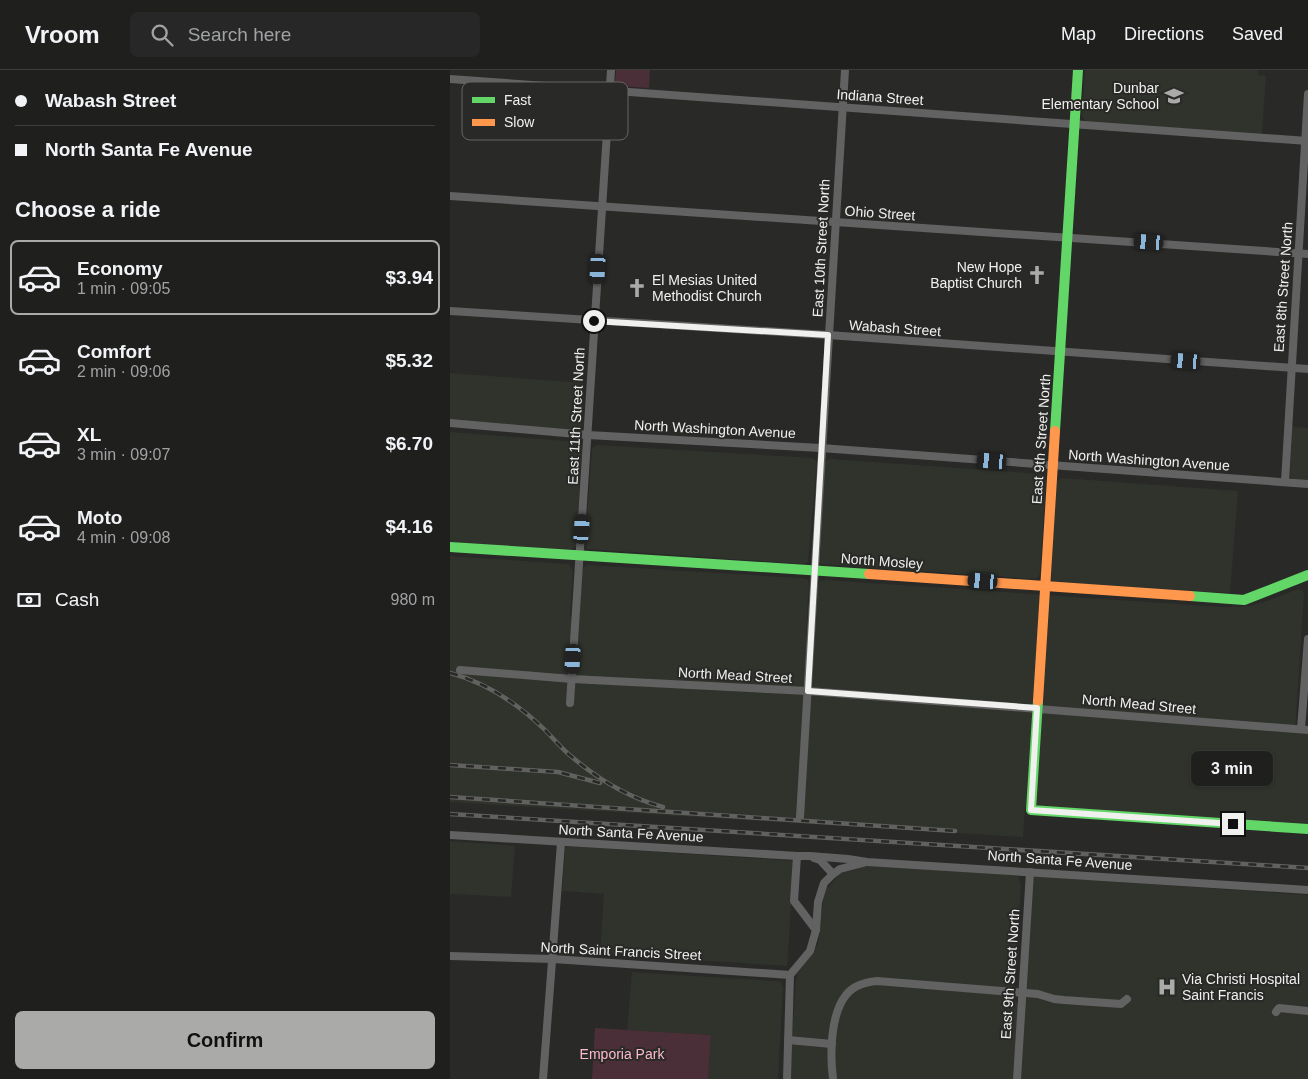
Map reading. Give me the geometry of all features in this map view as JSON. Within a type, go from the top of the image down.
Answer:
[{"type":"street","name":"East 10th Street North","points":[[800,817],[844,70]]},
{"type":"street","name":"East 9th Street North","points":[[1078,70],[1031,810],[1308,829]]},
{"type":"street","name":"Indiana Street","points":[[450,79],[494,82]]},
{"type":"street","name":"Indiana Street","points":[[628,91],[1307,141]]},
{"type":"street","name":"East 8th Street North","points":[[1284,482],[1297,253],[1307,141],[1308,94]]},
{"type":"street","name":"East 11th Street North","points":[[570,703],[607,140]]},
{"type":"street","name":"Ohio Street","points":[[450,196],[1308,254]]},
{"type":"street","name":"Wabash Street","points":[[450,311],[828,335],[1308,369]]},
{"type":"street","name":"North Washington Avenue","points":[[450,423],[588,435],[822,448],[1308,484]]},
{"type":"street","name":"North Mosley","points":[[450,547],[1244,600],[1308,575]]},
{"type":"street","points":[[1305,729],[1308,639]]},
{"type":"street","name":"North Mead Street","points":[[460,670],[808,691],[1305,729]]},
{"type":"street","name":"North Santa Fe Avenue","points":[[450,835],[561,843],[810,856],[867,862],[1308,890]]},
{"type":"street","points":[[543,1079],[561,843]]},
{"type":"street","points":[[797,856],[794,901],[816,930]]},
{"type":"street","points":[[810,856],[820,860],[833,874]]},
{"type":"street","points":[[787,1079],[790,975],[810,951],[816,930],[818,902],[824,883],[833,874],[847,866],[867,862]]},
{"type":"street","name":"East 9th Street North","points":[[1017,1079],[1030,872]]},
{"type":"street","name":"North Saint Francis Street","points":[[450,956],[553,959],[790,975]]},
{"type":"street","points":[[833,1079],[832,1044],[839,1010],[846,995],[867,982],[877,981],[1038,994],[1054,999],[1121,1004],[1127,999]]},
{"type":"street","points":[[1276,1012],[1279,1008],[1308,1010]]},
{"type":"street","points":[[788,1040],[832,1044]]},
{"type":"shaded area","name":"Dunbar Elementary School","points":[[1085,70],[1258,70],[1258,75],[1266,76],[1262,134],[1086,121],[1082,116]]},
{"type":"shaded area","points":[[450,373],[584,383],[581,426],[579,429],[574,430],[450,420]]},
{"type":"shaded area","points":[[1292,427],[1308,428],[1308,481],[1293,480],[1290,476]]},
{"type":"shaded area","points":[[450,432],[578,442],[581,444],[576,546],[569,550],[450,542]]},
{"type":"shaded area","points":[[597,445],[813,458],[817,463],[808,562],[804,564],[587,549],[585,542],[592,448]]},
{"type":"shaded area","points":[[831,459],[1041,474],[1045,477],[1046,481],[1040,574],[1034,579],[821,564],[819,561],[825,463]]},
{"type":"shaded area","points":[[1063,478],[1238,491],[1230,593],[1055,582],[1051,580],[1056,481]]},
{"type":"shaded area","points":[[450,556],[569,564],[573,571],[570,617],[579,618],[582,571],[587,565],[801,578],[808,580],[809,584],[806,635],[814,636],[818,585],[820,581],[826,580],[1223,607],[1249,606],[1298,589],[1302,590],[1304,593],[1295,733],[1308,734],[1308,827],[1025,808],[1023,837],[450,802]]},
{"type":"shaded area","points":[[450,841],[515,846],[511,897],[451,894],[450,899]]},
{"type":"shaded area","points":[[569,846],[794,861],[787,966],[600,954],[604,894],[562,891],[565,850]]},
{"type":"shaded area","points":[[867,866],[1015,874],[1019,877],[1021,886],[1013,999],[1019,1004],[1014,1079],[789,1079],[796,980],[798,972],[818,944],[826,890],[840,873]]},
{"type":"shaded area","name":"Via Christi Hospital Saint Francis","points":[[1032,876],[1308,895],[1308,1079],[1020,1079]]},
{"type":"shaded area","points":[[632,972],[781,982],[783,988],[778,1079],[708,1079],[711,1035],[627,1030]]},
{"type":"green space","points":[[616,70],[650,70],[649,88],[628,87],[628,82],[615,82]]},
{"type":"green space","name":"Emporia Park","points":[[595,1028],[711,1035],[708,1079],[592,1079]]},
{"type":"railway","points":[[450,673],[489,688],[524,711],[568,754],[603,780],[626,793],[663,807]]},
{"type":"railway","points":[[450,765],[558,772],[600,783]]},
{"type":"railway","points":[[450,797],[955,831]]},
{"type":"railway","points":[[450,814],[1308,868]]},
{"type":"traffic: fast","points":[[1055,431],[1078,70]]},
{"type":"traffic: fast","points":[[450,547],[869,574]]},
{"type":"traffic: fast","points":[[1190,596],[1244,600],[1308,575]]},
{"type":"traffic: fast","points":[[1038,701],[1031,810],[1308,829]]},
{"type":"traffic: slow","points":[[1038,701],[1055,431]]},
{"type":"traffic: slow","points":[[869,574],[1190,596]]},
{"type":"place","name":"Dunbar Elementary School","points":[[1174,96]]},
{"type":"place","name":"New Hope Baptist Church","points":[[1037,275]]},
{"type":"place","name":"El Mesias United Methodist Church","points":[[637,288]]},
{"type":"place","name":"Via Christi Hospital Saint Francis","points":[[1167,987]]},
{"type":"route","points":[[594,321],[828,335],[808,691],[1037,708],[1031,810],[1233,824]]}]
